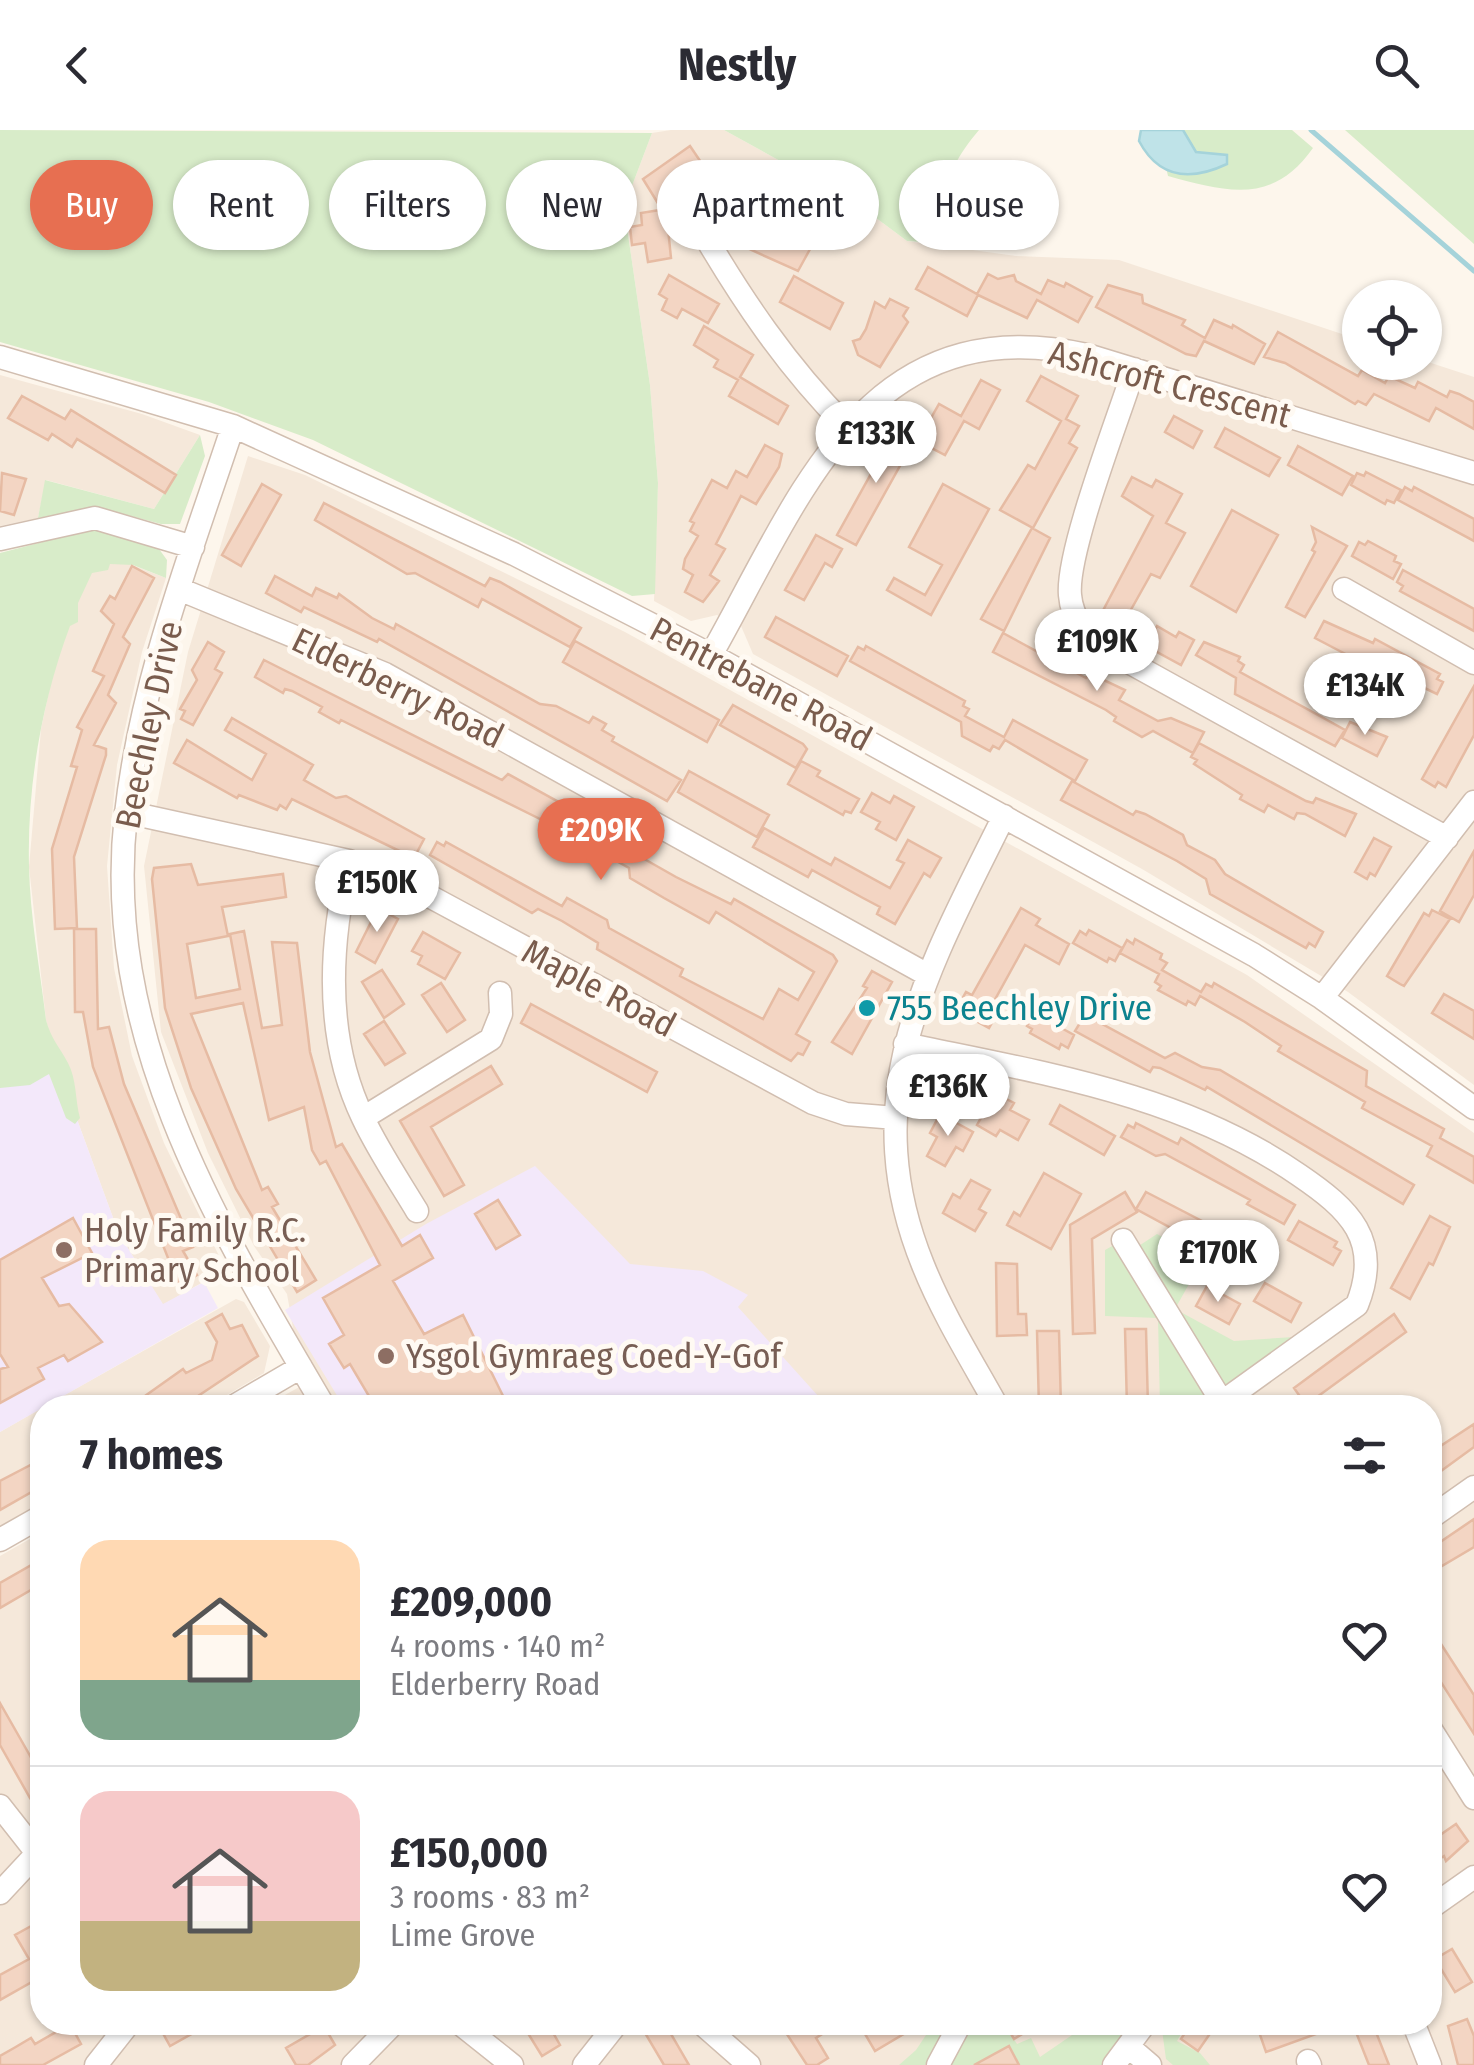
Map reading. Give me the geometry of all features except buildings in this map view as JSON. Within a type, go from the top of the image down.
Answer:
[{"type":"street","points":[[713,250],[751,314],[796,374],[846,426]]},
{"type":"street","name":"Ashcroft Crescent","points":[[711,655],[846,426],[878,397],[918,371],[988,349],[1063,349],[1474,472]]},
{"type":"street","name":"Pentrebane Road","points":[[0,357],[233,426],[514,554],[711,655],[1004,816],[1322,998],[1474,1108]]},
{"type":"street","points":[[1134,368],[1075,559],[1070,598],[1082,627],[1109,651],[1447,838]]},
{"type":"street","name":"Beechley Drive","points":[[233,426],[150,686],[126,812],[123,866],[128,950],[147,1050],[170,1117],[208,1200],[317,1395]]},
{"type":"street","points":[[0,539],[95,518],[193,547]]},
{"type":"street","name":"Elderberry Road","points":[[180,590],[386,674],[926,974]]},
{"type":"street","points":[[1344,590],[1474,663]]},
{"type":"street","points":[[1322,998],[1474,802]]},
{"type":"street","name":"Maple Road","points":[[126,812],[349,861],[418,890],[813,1103],[846,1114],[896,1118]]},
{"type":"street","points":[[991,1395],[923,1264],[906,1212],[896,1118],[905,1044],[926,974],[1004,816]]},
{"type":"street","points":[[349,861],[332,948],[332,981],[349,1082],[363,1118],[417,1212]]},
{"type":"street","points":[[363,1118],[491,1038],[501,1014],[500,993]]},
{"type":"street","points":[[905,1044],[1046,1074],[1174,1108],[1257,1146],[1344,1207],[1363,1244],[1365,1284],[1356,1304],[1341,1320],[1232,1395]]},
{"type":"street","points":[[1123,1240],[1212,1395]]},
{"type":"street","points":[[254,1395],[301,1367]]},
{"type":"street","points":[[1442,1510],[1474,1487]]},
{"type":"street","points":[[0,1540],[30,1523]]},
{"type":"street","points":[[1442,1747],[1474,1798]]},
{"type":"street","points":[[0,1806],[30,1839]]},
{"type":"street","points":[[0,1894],[30,1861]]},
{"type":"street","points":[[1442,1900],[1474,1877]]},
{"type":"street","points":[[96,2065],[120,2035]]},
{"type":"street","points":[[353,2065],[382,2035]]},
{"type":"street","points":[[474,2035],[512,2065]]},
{"type":"street","points":[[584,2065],[608,2035]]},
{"type":"street","points":[[715,2035],[749,2065]]},
{"type":"street","points":[[938,2065],[954,2035]]},
{"type":"street","points":[[1136,2035],[1121,2056],[1150,2065]]},
{"type":"street","points":[[1418,2035],[1430,2065]]},
{"type":"shaded area","points":[[724,130],[778,160],[657,160],[657,250],[879,250],[879,220],[899,235],[899,250],[972,250],[1016,256],[1119,260],[1342,334],[1342,380],[1442,380],[1442,367],[1474,377],[1474,1085],[1348,992],[1142,869],[753,654],[741,626],[717,615],[691,621],[654,601],[658,483],[650,385],[630,250],[637,250],[637,173],[652,133]]},
{"type":"shaded area","points":[[0,375],[142,414],[200,435],[154,509],[46,480],[38,518],[0,526]]},
{"type":"shaded area","points":[[248,456],[305,475],[625,632],[1247,975],[1474,1133],[1474,2065],[0,2065],[0,1556],[30,1539],[30,2035],[1442,2035],[1442,1395],[285,1395],[303,1385],[287,1294],[254,1246],[208,1153],[161,1032],[144,866],[188,652]]},
{"type":"shaded area","points":[[93,550],[166,578],[142,652],[117,765],[107,866],[114,968],[132,1056],[164,1143],[221,1260],[217,1280],[206,1287],[203,1282],[163,1305],[119,1234],[56,1062],[46,1020],[29,867],[41,729],[55,663]]},
{"type":"shaded area","name":"Holy Family R.C. Primary School","points":[[56,1062],[119,1234],[163,1304],[204,1282],[218,1308],[65,1395],[30,1395],[30,1415],[0,1432],[0,1076]]},
{"type":"shaded area","points":[[535,1166],[630,1264],[703,1271],[748,1295],[738,1307],[817,1395],[337,1395],[285,1310],[426,1224]]},
{"type":"shaded area","points":[[236,1299],[244,1302],[270,1346],[264,1373],[227,1395],[65,1395]]},
{"type":"shaded area","points":[[30,1415],[30,1509],[0,1526],[0,1432]]},
{"type":"green space","points":[[0,130],[652,133],[637,173],[637,160],[506,160],[506,250],[630,250],[650,385],[658,483],[655,594],[632,596],[313,440],[209,402],[0,342]]},
{"type":"green space","points":[[724,130],[979,130],[958,160],[899,160],[899,235],[879,220],[879,160],[778,160]]},
{"type":"green space","points":[[1167,130],[1292,130],[1313,148],[1282,179],[1265,186],[1229,189],[1168,176],[1160,141]]},
{"type":"green space","points":[[1345,130],[1474,130],[1474,244]]},
{"type":"green space","points":[[200,435],[205,456],[180,524],[161,524],[97,507],[38,518],[45,480],[154,509]]},
{"type":"green space","points":[[86,527],[159,549],[167,560],[166,578],[133,565],[110,564],[108,570],[92,573],[78,603],[78,622],[70,626],[60,655],[38,744],[29,836],[31,904],[46,1020],[73,1076],[80,1118],[75,1124],[66,1118],[49,1074],[30,1085],[0,1088],[0,553],[81,532]]},
{"type":"green space","points":[[1157,1234],[1203,1259],[1175,1309],[1234,1341],[1294,1337],[1228,1395],[1160,1395],[1158,1318],[1105,1316],[1105,1250],[1123,1240],[1131,1251]]},
{"type":"green space","points":[[926,2035],[941,2035],[925,2065],[899,2065]]},
{"type":"green space","points":[[954,2035],[1011,2035],[1017,2044],[1031,2038],[1040,2057],[1072,2035],[1138,2035],[1129,2047],[1150,2065],[1019,2065],[1011,2051],[985,2065],[938,2065]]},
{"type":"green space","points":[[1163,2035],[1180,2035],[1177,2041],[1200,2053],[1210,2065],[1173,2065],[1166,2059]]},
{"type":"water","points":[[1141,130],[1183,130],[1196,152],[1227,155],[1227,164],[1189,174],[1166,169],[1147,154],[1139,141]]},
{"type":"waterway","points":[[1311,130],[1474,271]]},
{"type":"place","name":"755 Beechley Drive","points":[[867,1008]]},
{"type":"place","name":"Holy Family R.C. Primary School","points":[[64,1250]]},
{"type":"place","name":"Ysgol Gymraeg Coed-Y-Gof","points":[[386,1356]]}]
